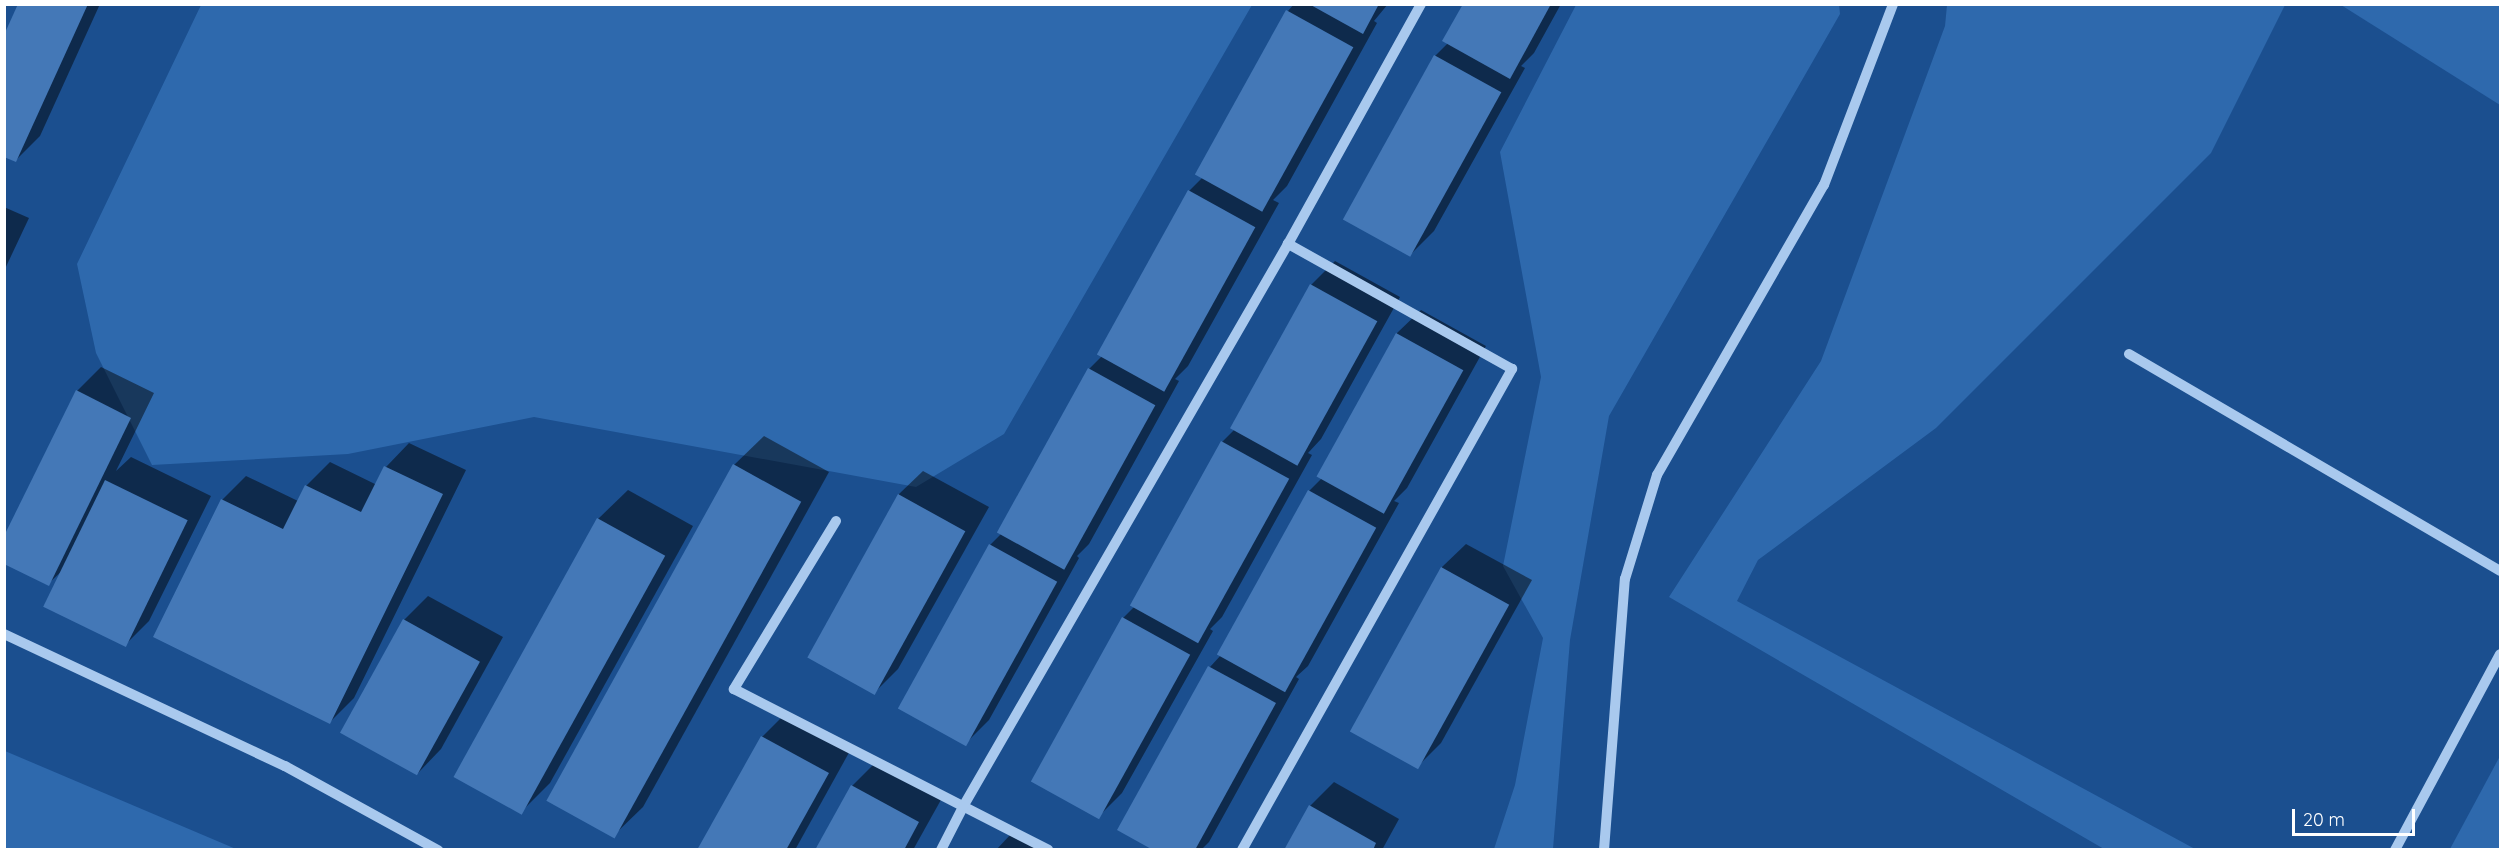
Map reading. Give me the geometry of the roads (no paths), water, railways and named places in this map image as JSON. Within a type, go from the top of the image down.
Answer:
[{"type":"lane","points":[[941,849],[964,805],[1288,244],[1421,4]]},
{"type":"lane","points":[[1604,849],[1625,579],[1657,475],[1824,185],[1893,4]]},
{"type":"lane","points":[[1242,849],[1512,369],[1288,244]]},
{"type":"lane","points":[[2129,354],[2500,571]]},
{"type":"lane","points":[[836,521],[734,689],[1048,849]]},
{"type":"lane","points":[[4,634],[285,766],[438,849]]},
{"type":"lane","points":[[2395,849],[2500,654]]}]
